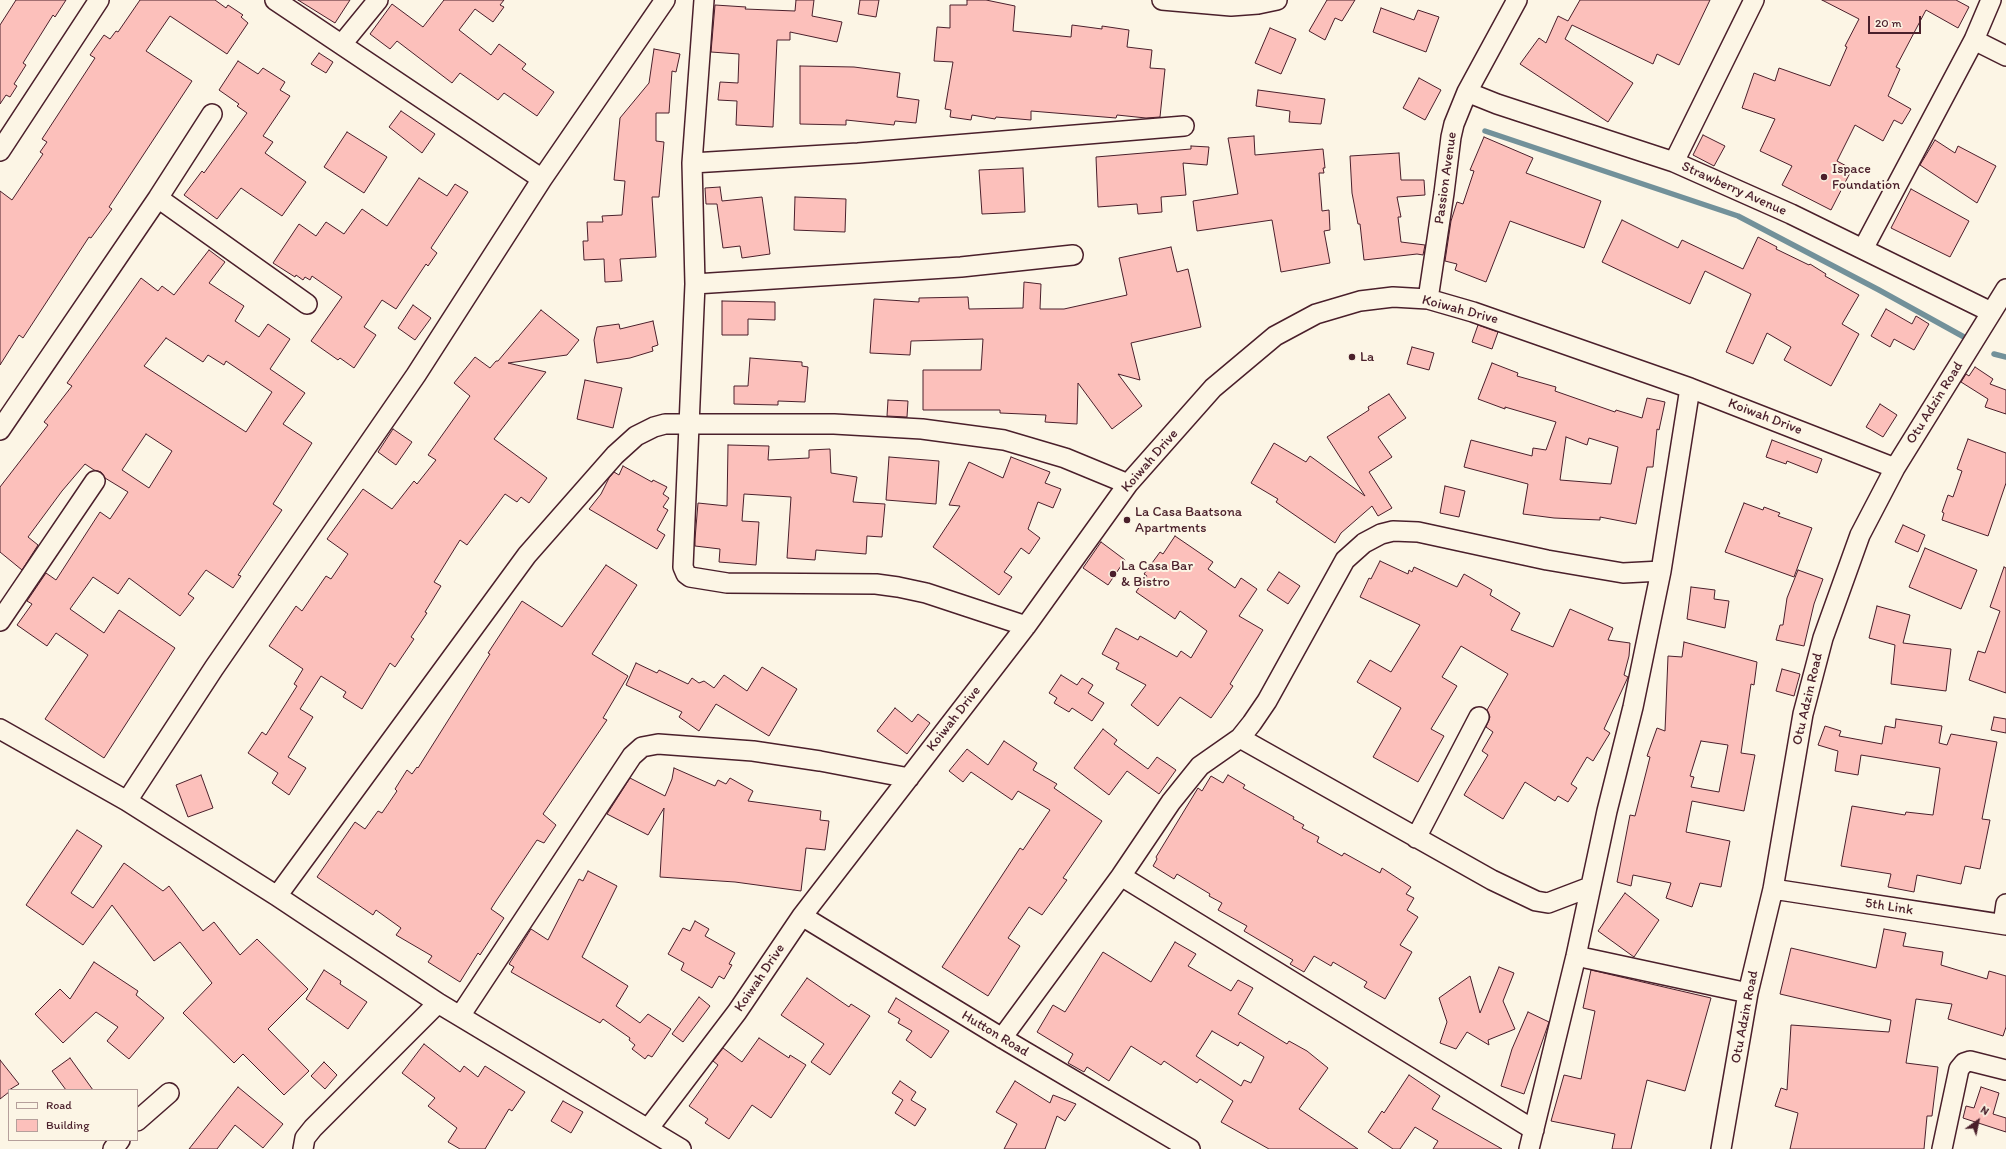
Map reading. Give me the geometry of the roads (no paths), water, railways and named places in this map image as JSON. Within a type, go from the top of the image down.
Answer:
[{"type":"street","points":[[0,151],[99,0]]},
{"type":"street","points":[[274,0],[542,179]]},
{"type":"street","points":[[342,44],[378,0]]},
{"type":"street","points":[[127,801],[214,668],[416,375],[542,179],[665,0]]},
{"type":"street","points":[[704,0],[692,163],[695,284],[683,567],[686,574],[690,577],[727,582],[868,584],[898,586],[926,593],[1026,626]]},
{"type":"street","points":[[1162,0],[1230,6],[1258,4],[1277,0]]},
{"type":"street","name":"Passion Avenue","points":[[1428,299],[1451,137],[1467,92],[1517,0]]},
{"type":"street","points":[[1674,162],[1754,0]]},
{"type":"street","points":[[1863,249],[1974,40],[1991,0]]},
{"type":"street","points":[[1974,40],[2006,56]]},
{"type":"street","name":"Strawberry Avenue","points":[[1467,92],[1497,104],[1674,162],[1791,214],[1991,312]]},
{"type":"street","points":[[0,430],[158,198],[212,114]]},
{"type":"street","points":[[692,163],[858,153],[1184,126]]},
{"type":"street","points":[[158,198],[307,304]]},
{"type":"street","points":[[695,284],[961,267],[1073,255]]},
{"type":"street","name":"Otu Adzin Road","points":[[1721,1149],[1748,993],[1773,889],[1803,714],[1823,638],[1860,535],[1895,468],[2006,289]]},
{"type":"street","name":"Koiwah Drive","points":[[648,1129],[737,1012],[802,916],[1026,626],[1128,484],[1213,388],[1275,336],[1316,314],[1360,301],[1394,297],[1428,299],[1473,312],[1690,388],[1895,468]]},
{"type":"street","points":[[1529,1149],[1576,956],[1590,887],[1633,707],[1661,571],[1690,388]]},
{"type":"street","points":[[277,896],[527,555],[616,455],[636,436],[654,427],[665,424],[834,424],[929,430],[1004,440],[1065,458],[1128,484]]},
{"type":"street","points":[[0,621],[95,481]]},
{"type":"street","points":[[1002,1038],[1121,876],[1171,802],[1200,766],[1240,738],[1266,701],[1345,560],[1364,543],[1381,534],[1393,531],[1418,532],[1547,560],[1623,573],[1661,571]]},
{"type":"street","points":[[1416,838],[1479,717]]},
{"type":"street","points":[[0,729],[127,801],[277,896],[460,1016],[681,1149]]},
{"type":"street","points":[[1240,738],[1492,880],[1536,901],[1548,903],[1590,887]]},
{"type":"street","points":[[460,1016],[632,756],[642,747],[658,744],[753,751],[820,761],[909,778]]},
{"type":"street","points":[[1121,876],[1534,1130]]},
{"type":"street","name":"5th Link","points":[[1773,889],[2004,925]]},
{"type":"street","points":[[2004,925],[2006,904]]},
{"type":"street","name":"Hutton Road","points":[[802,916],[1002,1038],[1190,1149]]},
{"type":"street","points":[[1576,956],[1748,993]]},
{"type":"street","points":[[303,1149],[305,1138],[313,1128],[438,1002]]},
{"type":"street","points":[[1942,1149],[1959,1069],[1964,1063],[1970,1061],[2006,1070]]},
{"type":"street","points":[[138,1120],[169,1093]]},
{"type":"street","points":[[113,1149],[119,1141]]},
{"type":"waterway","points":[[1485,131],[1738,216],[1879,290],[1964,337]]},
{"type":"waterway","points":[[1994,354],[2006,357]]},
{"type":"place","name":"Ispace Foundation","points":[[1824,177]]},
{"type":"place","name":"La","points":[[1352,357]]},
{"type":"place","name":"La Casa Baatsona Apartments","points":[[1127,520]]},
{"type":"place","name":"La Casa Bar & Bistro","points":[[1113,574]]}]
